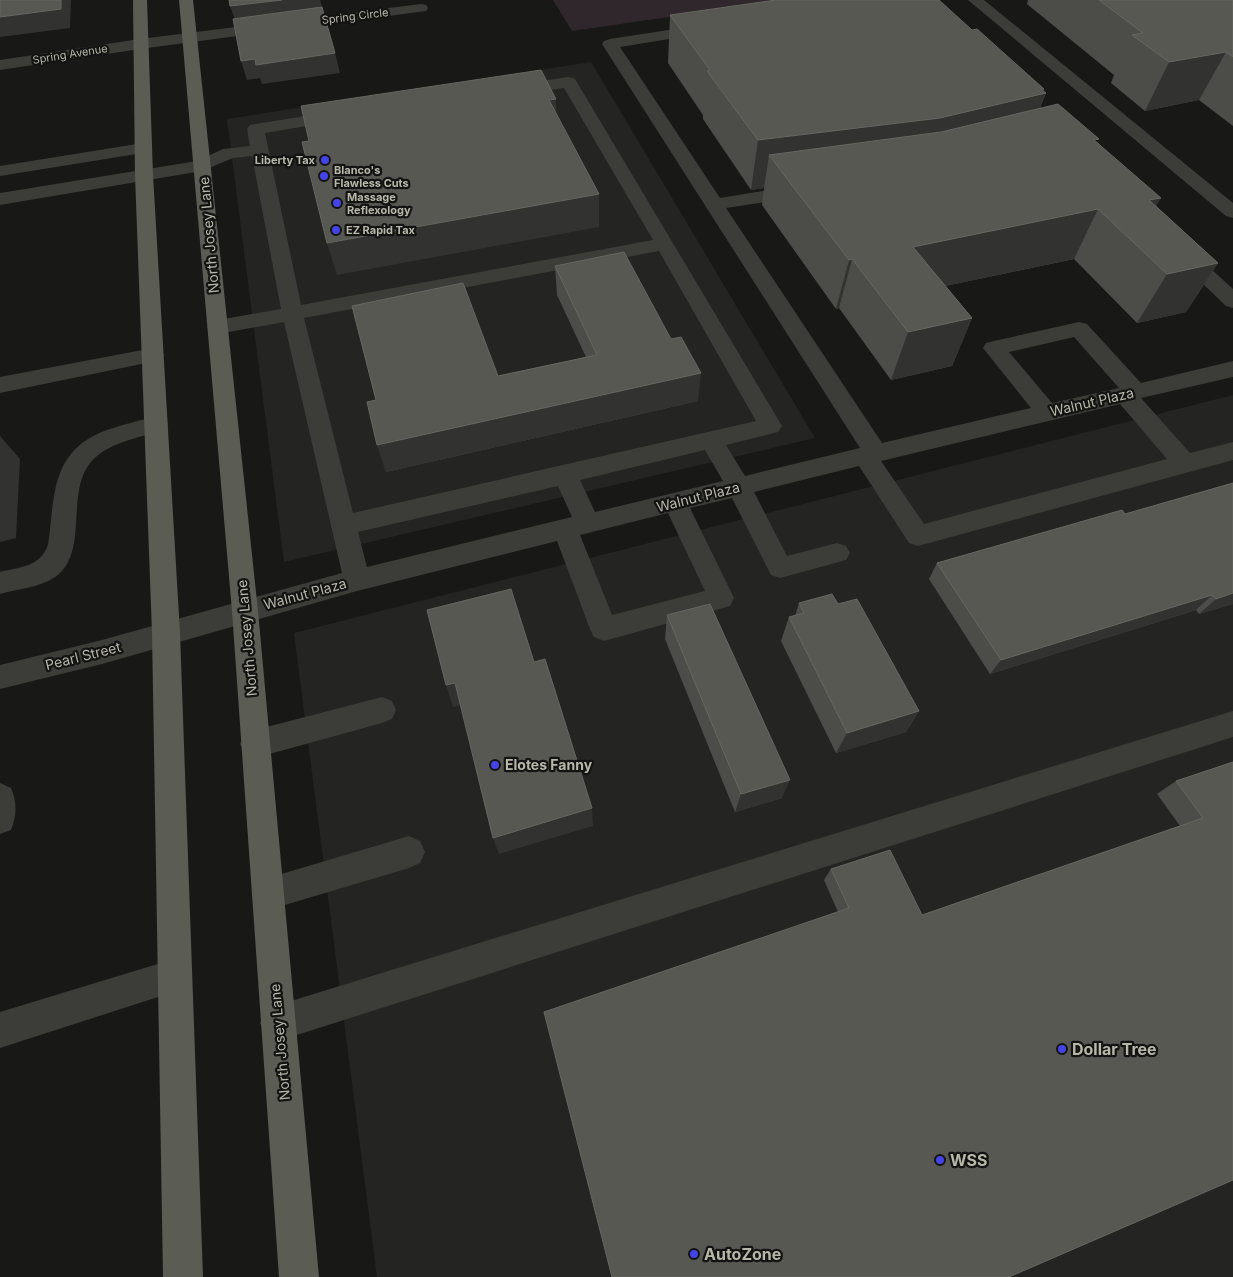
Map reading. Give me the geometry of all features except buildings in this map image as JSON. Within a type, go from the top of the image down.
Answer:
[{"type":"main road","points":[[140,0],[144,175],[166,634],[183,1277]]},
{"type":"main road","name":"North Josey Lane","points":[[186,0],[245,611],[299,1277]]},
{"type":"street","points":[[975,0],[1233,212]]},
{"type":"street","name":"Spring Circle","points":[[140,44],[421,8]]},
{"type":"street","points":[[726,26],[610,44],[715,204],[871,454],[918,536],[1233,451]]},
{"type":"street","name":"Spring Avenue","points":[[0,65],[140,44]]},
{"type":"street","points":[[344,525],[770,426],[569,82],[493,92]]},
{"type":"street","points":[[357,580],[292,313],[256,129],[360,112]]},
{"type":"street","points":[[0,171],[144,148]]},
{"type":"street","points":[[0,199],[202,166],[229,153],[260,150]]},
{"type":"street","points":[[715,204],[818,188]]},
{"type":"street","points":[[1169,240],[1233,300]]},
{"type":"street","points":[[218,327],[665,244]]},
{"type":"street","points":[[1047,413],[994,348],[1079,329],[1185,463]]},
{"type":"street","points":[[0,386],[153,355]]},
{"type":"street","name":"Walnut Plaza","points":[[166,634],[357,580],[871,454],[1233,369]]},
{"type":"street","points":[[0,583],[46,570],[55,561],[59,548],[67,485],[76,465],[87,450],[102,442],[156,424]]},
{"type":"street","points":[[711,441],[739,487],[780,568],[837,552]]},
{"type":"street","points":[[565,475],[604,630],[721,598],[675,502]]},
{"type":"street","name":"Pearl Street","points":[[0,677],[166,634]]},
{"type":"street","points":[[255,744],[382,710]]},
{"type":"street","points":[[278,1023],[1233,724]]},
{"type":"street","points":[[0,798],[0,819]]},
{"type":"street","points":[[268,894],[409,852]]},
{"type":"street","points":[[0,1030],[174,976]]},
{"type":"shaded area","points":[[553,0],[787,0],[572,31]]},
{"type":"shaded area","points":[[591,62],[815,438],[284,562],[227,119]]},
{"type":"shaded area","points":[[1233,395],[1233,1277],[377,1277],[294,633]]},
{"type":"place","name":"Liberty Tax","points":[[325,160]]},
{"type":"place","name":"Blanco's Flawless Cuts","points":[[324,176]]},
{"type":"place","name":"Massage Reflexology","points":[[337,203]]},
{"type":"place","name":"EZ Rapid Tax","points":[[336,230]]},
{"type":"place","name":"Elotes Fanny","points":[[495,765]]},
{"type":"place","name":"Dollar Tree","points":[[1062,1049]]},
{"type":"place","name":"WSS","points":[[940,1160]]},
{"type":"place","name":"AutoZone","points":[[694,1254]]}]
